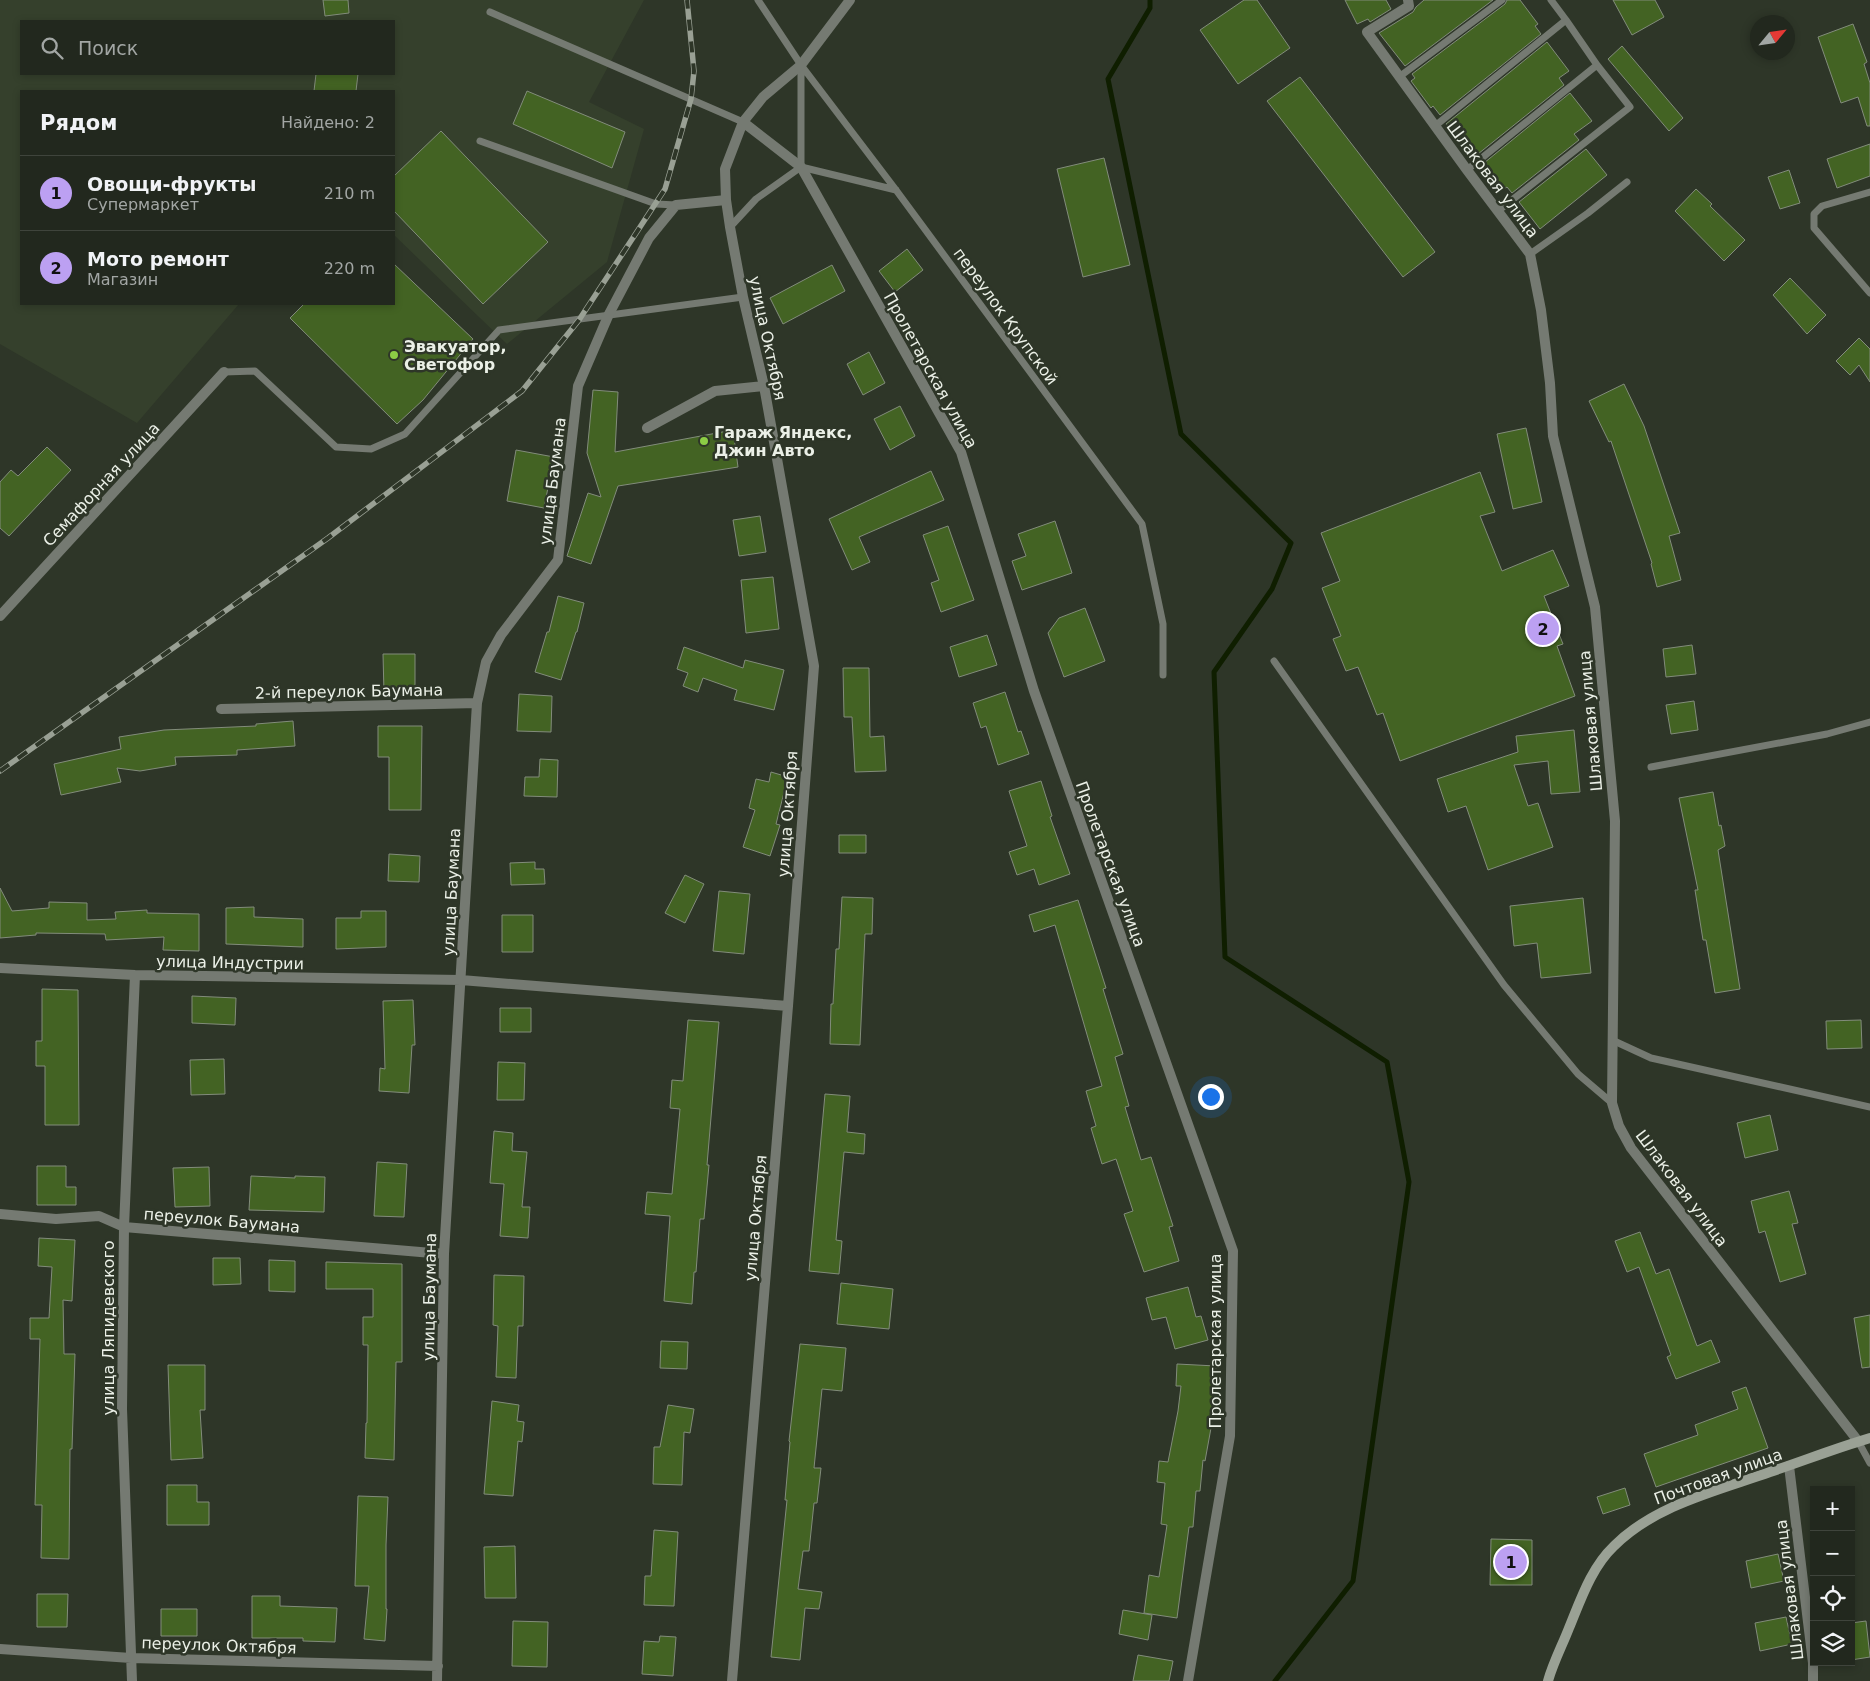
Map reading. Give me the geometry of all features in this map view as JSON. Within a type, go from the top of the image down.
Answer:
[{"type":"main road","name":"Почтовая улица","points":[[1548,1681],[1582,1596],[1597,1566],[1612,1547],[1628,1533],[1654,1515],[1693,1498],[1870,1438]]},
{"type":"street","name":"улица Октября","points":[[732,1681],[814,666],[764,386],[743,297],[730,227],[726,200],[725,169],[744,122],[763,97],[801,65],[850,0]]},
{"type":"street","name":"Шлаковая улица","points":[[1408,0],[1409,6],[1368,32],[1530,254],[1541,310],[1547,356],[1553,436],[1595,607],[1615,821],[1612,1103],[1619,1126],[1631,1148],[1858,1441]]},
{"type":"street","name":"Пролетарская улица","points":[[744,122],[801,168],[961,452],[1034,691],[1233,1251],[1230,1436],[1188,1681]]},
{"type":"street","points":[[676,205],[726,200]]},
{"type":"street","name":"улица Баумана","points":[[437,1681],[444,1254],[476,704],[486,662],[501,635],[558,560],[578,386],[609,314],[649,238],[676,205]]},
{"type":"street","name":"Семафорная улица","points":[[0,616],[224,372]]},
{"type":"street","points":[[647,428],[715,391],[764,386]]},
{"type":"street","name":"2-й переулок Баумана","points":[[221,709],[476,704]]},
{"type":"street","name":"улица Индустрии","points":[[0,968],[135,975],[460,980],[788,1006]]},
{"type":"street","name":"улица Ляпидевского","points":[[132,1681],[122,1409],[124,1227],[135,975]]},
{"type":"street","name":"переулок Баумана","points":[[0,1214],[56,1219],[99,1216],[124,1227],[444,1254]]},
{"type":"street","name":"Шлаковая улица","points":[[1789,1466],[1813,1663],[1813,1681]]},
{"type":"street","name":"переулок Октября","points":[[0,1649],[131,1658],[438,1666]]},
{"type":"lane","name":"переулок Крупской","points":[[758,0],[801,65],[896,190],[1142,524],[1163,624],[1163,675]]},
{"type":"lane","points":[[1400,77],[1502,0]]},
{"type":"lane","points":[[1498,211],[1630,108],[1551,0]]},
{"type":"lane","points":[[490,12],[744,122]]},
{"type":"lane","points":[[1435,126],[1566,20]]},
{"type":"lane","points":[[801,65],[801,168]]},
{"type":"lane","points":[[1467,170],[1597,65]]},
{"type":"lane","points":[[480,141],[656,204],[676,205]]},
{"type":"lane","points":[[730,227],[756,199],[801,168],[896,190]]},
{"type":"lane","points":[[1530,254],[1588,213],[1627,182]]},
{"type":"lane","points":[[1870,192],[1822,206],[1814,214],[1814,228],[1870,293]]},
{"type":"lane","points":[[224,372],[255,371],[336,447],[371,449],[404,434],[499,330],[743,297]]},
{"type":"lane","points":[[1274,661],[1504,985],[1578,1074],[1612,1103]]},
{"type":"lane","points":[[1651,766],[1827,734],[1870,722]]},
{"type":"lane","points":[[1612,1040],[1651,1058],[1870,1107]]},
{"type":"lane","points":[[1858,1441],[1870,1464]]},
{"type":"shaded area","points":[[0,0],[644,0],[589,102],[644,129],[607,262],[507,344],[395,236],[395,90],[20,90],[20,305],[238,305],[137,423],[0,344]]},
{"type":"building","points":[[323,0],[348,0],[349,13],[325,16]]},
{"type":"building","points":[[1244,0],[1257,0],[1290,48],[1238,84],[1200,30]]},
{"type":"building","points":[[1345,0],[1386,0],[1391,9],[1370,22],[1368,19],[1357,24]]},
{"type":"building","points":[[1424,0],[1493,0],[1405,66],[1379,33],[1413,12]]},
{"type":"building","points":[[1507,0],[1520,0],[1538,24],[1535,26],[1541,34],[1440,115],[1433,106],[1431,108],[1411,81],[1415,78],[1412,74],[1505,4]]},
{"type":"building","points":[[1613,0],[1655,0],[1664,17],[1632,35]]},
{"type":"building","points":[[1853,24],[1867,62],[1864,64],[1870,83],[1870,126],[1867,126],[1858,97],[1841,103],[1818,37]]},
{"type":"building","points":[[1547,42],[1569,71],[1559,78],[1564,85],[1478,154],[1472,147],[1467,150],[1446,124]]},
{"type":"building","points":[[1622,46],[1683,118],[1669,131],[1608,59]]},
{"type":"building","points":[[316,75],[358,75],[356,90],[314,90]]},
{"type":"building","points":[[1300,77],[1435,252],[1403,277],[1267,101]]},
{"type":"building","points":[[527,91],[625,132],[612,168],[513,124]]},
{"type":"building","points":[[1570,93],[1592,121],[1574,134],[1579,140],[1512,193],[1507,187],[1504,189],[1484,163]]},
{"type":"building","points":[[441,131],[548,242],[483,304],[395,212],[395,175]]},
{"type":"building","points":[[1870,144],[1870,176],[1837,188],[1827,159]]},
{"type":"building","points":[[1586,149],[1607,175],[1540,229],[1519,202]]},
{"type":"building","points":[[1104,158],[1130,265],[1083,277],[1057,169]]},
{"type":"building","points":[[1789,170],[1800,203],[1780,209],[1768,177]]},
{"type":"building","points":[[1696,189],[1712,204],[1710,206],[1745,240],[1724,261],[1675,211]]},
{"type":"building","points":[[907,249],[923,270],[895,292],[879,271]]},
{"type":"building","name":"Эвакуатор, Светофор","points":[[395,265],[473,339],[423,400],[397,424],[290,318],[303,305],[395,305]]},
{"type":"building","points":[[832,265],[845,291],[783,324],[770,298]]},
{"type":"building","points":[[1790,278],[1826,315],[1807,334],[1773,295]]},
{"type":"building","points":[[1859,338],[1870,349],[1870,382],[1859,365],[1850,375],[1836,361]]},
{"type":"building","points":[[869,352],[885,383],[863,395],[847,364]]},
{"type":"building","points":[[1624,384],[1644,426],[1680,533],[1669,536],[1681,580],[1657,587],[1652,563],[1611,441],[1609,442],[1589,401]]},
{"type":"building","name":"Гараж Яндекс, Джин Авто","points":[[593,390],[618,392],[615,452],[733,430],[738,467],[618,486],[591,564],[567,556],[588,493],[601,497],[587,453]]},
{"type":"building","points":[[900,406],[915,436],[890,450],[874,419]]},
{"type":"building","points":[[1526,428],[1542,502],[1513,509],[1497,434]]},
{"type":"building","points":[[47,447],[71,470],[9,536],[0,528],[0,482],[11,470],[18,476]]},
{"type":"building","points":[[516,450],[554,457],[544,508],[507,501]]},
{"type":"building","points":[[931,471],[944,500],[859,537],[870,562],[852,570],[829,519]]},
{"type":"building","points":[[1480,472],[1495,512],[1480,516],[1502,571],[1553,550],[1569,586],[1544,596],[1563,644],[1557,646],[1575,696],[1400,761],[1383,713],[1377,715],[1358,667],[1346,671],[1333,639],[1341,636],[1322,588],[1340,581],[1321,533]]},
{"type":"building","points":[[760,516],[766,552],[739,556],[733,520]]},
{"type":"building","points":[[1055,521],[1072,573],[1022,590],[1012,561],[1026,556],[1018,534]]},
{"type":"building","points":[[948,526],[974,600],[941,612],[931,583],[939,580],[923,535]]},
{"type":"building","points":[[773,577],[779,629],[746,633],[741,580]]},
{"type":"building","points":[[558,596],[584,603],[577,632],[561,680],[535,672],[547,632],[549,632]]},
{"type":"building","points":[[1085,608],[1105,661],[1064,677],[1048,633],[1059,618]]},
{"type":"building","points":[[987,635],[997,665],[959,677],[950,647]]},
{"type":"building","points":[[1692,645],[1696,674],[1666,677],[1663,649]]},
{"type":"building","points":[[684,647],[743,668],[745,660],[784,670],[774,710],[734,700],[737,690],[703,678],[698,692],[683,686],[688,673],[677,669]]},
{"type":"building","points":[[383,654],[415,654],[415,692],[384,693]]},
{"type":"building","points":[[843,668],[869,668],[870,737],[884,736],[886,771],[855,772],[852,717],[844,717]]},
{"type":"building","points":[[1005,692],[1018,732],[1021,731],[1029,754],[998,765],[986,726],[981,728],[973,703]]},
{"type":"building","points":[[519,694],[552,696],[551,732],[517,731]]},
{"type":"building","points":[[1694,701],[1698,730],[1671,734],[1666,705]]},
{"type":"building","points":[[293,721],[295,746],[237,750],[237,755],[175,757],[176,765],[140,771],[117,768],[121,782],[61,795],[54,764],[121,749],[119,737],[164,730],[256,726],[256,724]]},
{"type":"building","points":[[378,726],[422,726],[421,810],[389,810],[389,757],[378,757]]},
{"type":"building","points":[[1574,730],[1580,792],[1551,794],[1548,761],[1514,765],[1528,806],[1538,803],[1553,847],[1488,870],[1466,806],[1448,812],[1437,779],[1518,752],[1516,736]]},
{"type":"building","points":[[540,759],[558,760],[557,797],[524,796],[525,777],[539,777]]},
{"type":"building","points":[[771,772],[788,777],[776,824],[780,825],[770,856],[743,847],[755,810],[749,808],[756,779],[769,782]]},
{"type":"building","points":[[1041,781],[1052,816],[1050,817],[1070,874],[1039,885],[1034,869],[1017,875],[1009,852],[1027,846],[1009,791]]},
{"type":"building","points":[[1713,792],[1719,826],[1721,825],[1725,846],[1718,850],[1740,989],[1715,993],[1706,940],[1703,940],[1695,890],[1698,890],[1679,798]]},
{"type":"building","points":[[839,835],[866,835],[866,853],[839,853]]},
{"type":"building","points":[[389,854],[420,856],[419,882],[388,881]]},
{"type":"building","points":[[535,862],[535,869],[544,869],[545,884],[511,885],[510,863]]},
{"type":"building","points":[[685,875],[704,884],[685,923],[665,913]]},
{"type":"building","points":[[0,888],[12,911],[49,908],[49,902],[87,903],[87,920],[116,919],[115,912],[147,910],[147,913],[199,914],[199,951],[163,950],[164,937],[106,940],[105,934],[36,933],[36,935],[0,938]]},
{"type":"building","points":[[719,891],[750,894],[744,954],[713,951]]},
{"type":"building","points":[[842,897],[873,898],[872,934],[865,934],[860,1045],[830,1044],[831,1004],[833,1004],[836,949],[839,949]]},
{"type":"building","points":[[1583,898],[1591,973],[1541,978],[1537,943],[1514,946],[1510,906]]},
{"type":"building","points":[[1078,900],[1106,988],[1103,989],[1123,1054],[1115,1057],[1129,1106],[1125,1107],[1141,1160],[1151,1157],[1173,1226],[1169,1227],[1179,1261],[1144,1272],[1124,1214],[1133,1211],[1116,1159],[1102,1164],[1091,1128],[1096,1126],[1086,1091],[1102,1086],[1055,925],[1034,932],[1029,915]]},
{"type":"building","points":[[254,907],[254,917],[303,919],[303,947],[226,944],[226,908]]},
{"type":"building","points":[[361,911],[386,911],[386,947],[336,949],[336,918],[361,918]]},
{"type":"building","points":[[502,915],[533,915],[533,952],[502,952]]},
{"type":"building","points":[[42,989],[78,990],[79,1125],[45,1125],[45,1066],[36,1066],[36,1041],[42,1041]]},
{"type":"building","points":[[192,996],[236,998],[235,1025],[192,1023]]},
{"type":"building","points":[[413,1000],[415,1045],[412,1045],[409,1093],[379,1091],[380,1068],[385,1069],[383,1001]]},
{"type":"building","points":[[500,1008],[531,1008],[531,1032],[500,1032]]},
{"type":"building","points":[[688,1020],[719,1022],[704,1219],[700,1219],[692,1304],[664,1301],[670,1216],[645,1214],[647,1192],[672,1194],[680,1109],[670,1108],[672,1080],[683,1081]]},
{"type":"building","points":[[1861,1020],[1862,1048],[1827,1049],[1826,1021]]},
{"type":"building","points":[[224,1059],[225,1094],[191,1095],[190,1060]]},
{"type":"building","points":[[498,1062],[525,1063],[524,1100],[497,1100]]},
{"type":"building","points":[[825,1094],[850,1096],[847,1132],[865,1134],[864,1154],[844,1152],[836,1240],[842,1241],[839,1274],[809,1271]]},
{"type":"building","points":[[1770,1115],[1778,1150],[1745,1158],[1737,1123]]},
{"type":"building","points":[[494,1131],[513,1133],[512,1151],[527,1152],[522,1207],[530,1207],[528,1238],[500,1236],[504,1184],[490,1183]]},
{"type":"building","points":[[377,1162],[407,1164],[404,1217],[374,1216]]},
{"type":"building","points":[[37,1166],[66,1166],[66,1187],[76,1187],[76,1205],[37,1205]]},
{"type":"building","points":[[209,1167],[210,1206],[175,1207],[173,1168]]},
{"type":"building","points":[[251,1176],[325,1177],[324,1212],[249,1210]]},
{"type":"building","points":[[1789,1191],[1798,1223],[1792,1224],[1806,1274],[1780,1282],[1765,1231],[1759,1233],[1751,1201]]},
{"type":"building","points":[[1640,1232],[1656,1274],[1669,1269],[1697,1346],[1711,1340],[1720,1362],[1676,1379],[1667,1357],[1671,1355],[1639,1267],[1627,1272],[1615,1241]]},
{"type":"building","points":[[39,1238],[75,1240],[72,1301],[63,1300],[64,1354],[75,1354],[72,1449],[70,1449],[69,1559],[41,1558],[42,1505],[35,1505],[40,1339],[30,1339],[30,1318],[49,1318],[52,1267],[38,1266]]},
{"type":"building","points":[[213,1258],[240,1258],[241,1284],[213,1285]]},
{"type":"building","points":[[269,1260],[295,1261],[295,1292],[269,1291]]},
{"type":"building","points":[[326,1262],[402,1264],[402,1362],[396,1362],[394,1460],[365,1458],[368,1345],[363,1345],[363,1317],[373,1317],[373,1289],[326,1289]]},
{"type":"building","points":[[494,1275],[524,1276],[523,1326],[518,1326],[516,1378],[496,1377],[498,1326],[493,1325]]},
{"type":"building","points":[[841,1283],[893,1289],[889,1329],[837,1324]]},
{"type":"building","points":[[1188,1287],[1196,1317],[1201,1316],[1208,1340],[1175,1349],[1166,1317],[1152,1320],[1146,1298]]},
{"type":"building","points":[[1870,1315],[1870,1367],[1862,1368],[1854,1318]]},
{"type":"building","points":[[661,1341],[688,1342],[687,1369],[660,1368]]},
{"type":"building","points":[[800,1344],[846,1348],[842,1391],[822,1389],[814,1468],[821,1468],[817,1503],[814,1503],[809,1551],[803,1551],[798,1589],[822,1592],[819,1609],[805,1608],[800,1660],[771,1657],[787,1500],[785,1500],[789,1441]]},
{"type":"building","points":[[1177,1364],[1216,1366],[1214,1394],[1217,1395],[1205,1461],[1203,1460],[1200,1491],[1196,1491],[1193,1527],[1189,1527],[1177,1618],[1144,1613],[1149,1575],[1159,1577],[1167,1525],[1161,1524],[1165,1483],[1157,1482],[1159,1461],[1168,1462],[1178,1411],[1181,1386],[1176,1386]]},
{"type":"building","points":[[168,1365],[205,1365],[205,1410],[200,1410],[203,1458],[171,1460]]},
{"type":"building","points":[[1746,1387],[1768,1448],[1656,1487],[1644,1454],[1698,1435],[1695,1425],[1738,1409],[1732,1392]]},
{"type":"building","points":[[492,1401],[519,1405],[517,1421],[524,1422],[522,1442],[518,1441],[513,1496],[484,1494]]},
{"type":"building","points":[[668,1405],[694,1409],[690,1433],[684,1432],[682,1485],[653,1484],[654,1447],[660,1447]]},
{"type":"building","points":[[167,1485],[197,1485],[197,1502],[209,1502],[209,1525],[167,1525]]},
{"type":"building","points":[[1625,1488],[1630,1505],[1603,1514],[1597,1497]]},
{"type":"building","points":[[358,1496],[388,1497],[385,1641],[364,1639],[369,1586],[355,1586]]},
{"type":"building","points":[[654,1530],[678,1532],[674,1606],[644,1605],[645,1576],[651,1576]]},
{"type":"building","points":[[1491,1539],[1532,1540],[1532,1585],[1490,1585]]},
{"type":"building","points":[[515,1546],[516,1598],[485,1598],[484,1547]]},
{"type":"building","points":[[1778,1554],[1784,1581],[1751,1588],[1746,1561]]},
{"type":"building","points":[[37,1594],[68,1594],[67,1627],[37,1627]]},
{"type":"building","points":[[252,1596],[280,1596],[280,1606],[337,1608],[335,1642],[303,1641],[303,1638],[252,1638]]},
{"type":"building","points":[[161,1609],[197,1609],[197,1636],[161,1636]]},
{"type":"building","points":[[1123,1610],[1152,1615],[1148,1640],[1119,1634]]},
{"type":"building","points":[[1786,1617],[1792,1644],[1760,1651],[1755,1623]]},
{"type":"building","points":[[513,1621],[548,1622],[547,1667],[512,1666]]},
{"type":"building","points":[[1866,1621],[1870,1657],[1855,1659],[1855,1622]]},
{"type":"building","points":[[660,1636],[676,1637],[673,1676],[642,1674],[644,1641],[659,1642]]},
{"type":"building","points":[[1138,1655],[1173,1661],[1169,1681],[1133,1681]]},
{"type":"waterway","points":[[1150,0],[1150,8],[1108,79],[1181,434],[1291,543],[1272,589],[1214,672],[1225,957],[1387,1062],[1409,1182],[1353,1581],[1275,1681]]},
{"type":"railway","points":[[0,771],[328,538],[522,391],[579,320],[665,189],[691,99],[694,71],[687,0]]},
{"type":"place","name":"Эвакуатор, Светофор","points":[[394,355]]},
{"type":"place","name":"Гараж Яндекс, Джин Авто","points":[[704,441]]},
{"type":"place","name":"Мото ремонт","points":[[1543,629]]},
{"type":"place","name":"Овощи-фрукты","points":[[1511,1562]]}]
